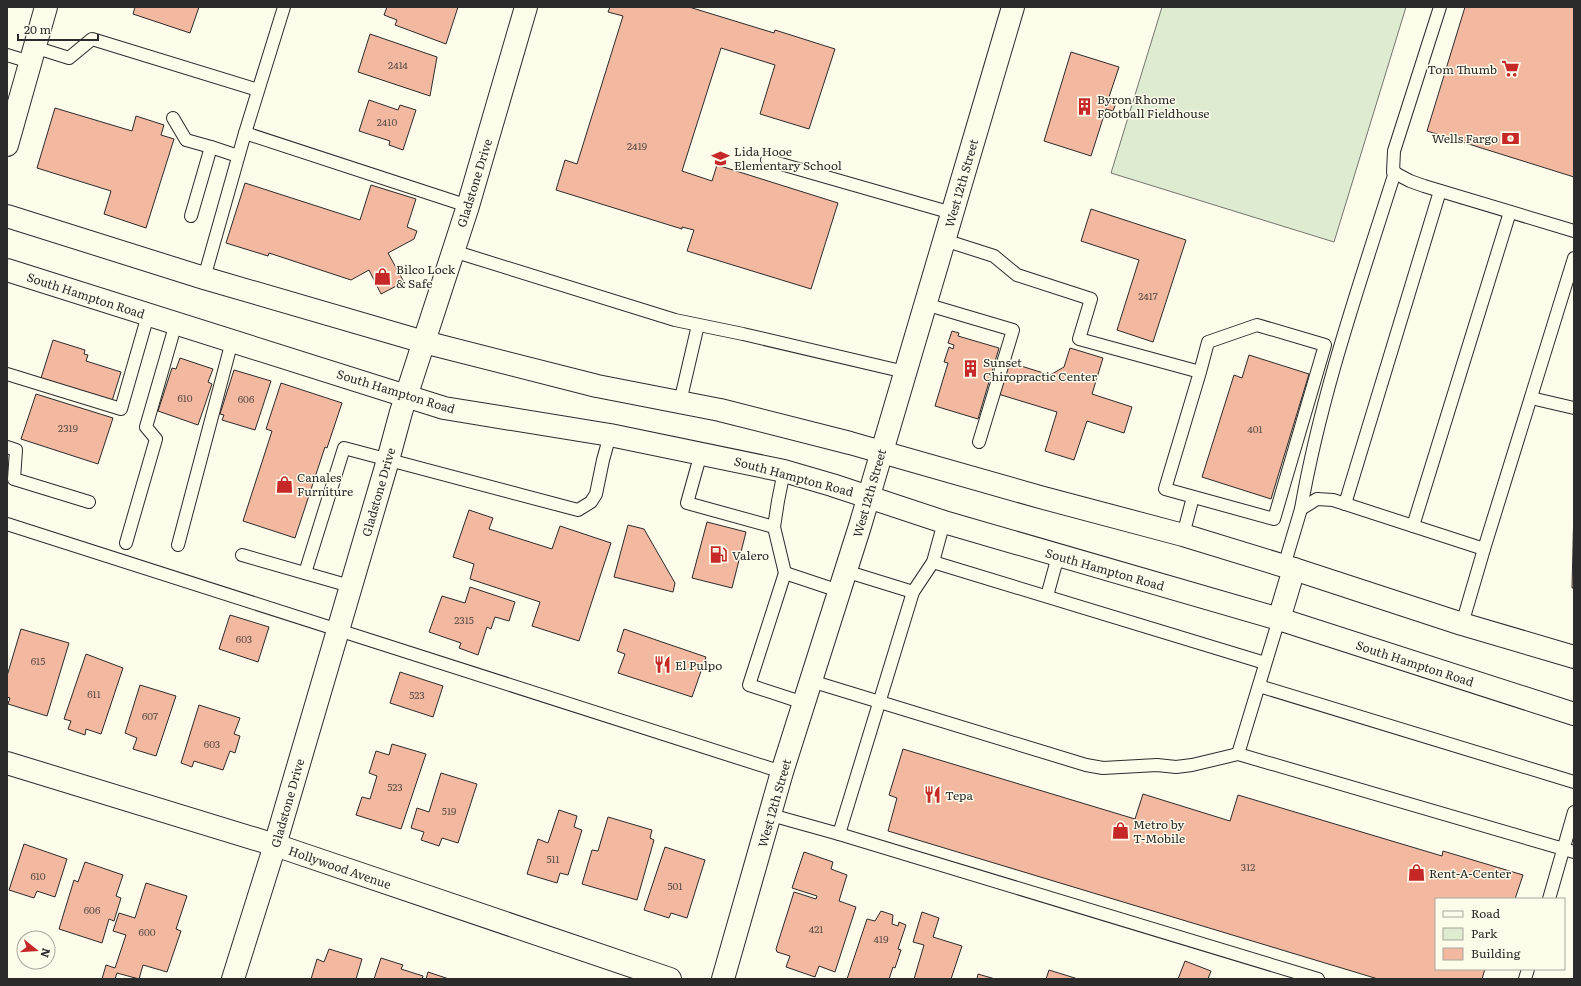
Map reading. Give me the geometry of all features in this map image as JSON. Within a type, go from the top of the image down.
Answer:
[{"type":"main road","points":[[7,145],[46,7]]},
{"type":"main road","name":"Gladstone Drive","points":[[233,979],[275,845],[406,396],[468,206],[526,7]]},
{"type":"main road","name":"West 12th Street","points":[[723,979],[782,772],[868,496],[1013,7]]},
{"type":"main road","points":[[7,216],[204,278],[424,342],[597,386],[720,410],[881,452],[1040,497],[1183,535],[1462,624],[1574,657]]},
{"type":"main road","name":"South Hampton Road","points":[[7,270],[444,408],[610,435],[784,471],[868,496],[944,522],[1279,619],[1574,714]]},
{"type":"main road","points":[[1279,619],[1289,568]]},
{"type":"main road","name":"Hollywood Avenue","points":[[7,763],[275,845],[670,979]]},
{"type":"lane","points":[[204,278],[238,156],[284,7]]},
{"type":"lane","points":[[1289,568],[1302,508],[1308,468],[1338,354],[1394,172],[1394,151],[1440,7]]},
{"type":"lane","points":[[7,55],[32,55],[69,58],[92,39],[258,90]]},
{"type":"lane","points":[[174,118],[186,140],[238,156]]},
{"type":"lane","points":[[245,133],[468,206]]},
{"type":"lane","points":[[190,216],[211,147]]},
{"type":"lane","points":[[767,160],[952,213]]},
{"type":"lane","points":[[1394,172],[1410,181],[1440,191],[1574,231]]},
{"type":"lane","points":[[1345,504],[1440,191]]},
{"type":"lane","points":[[1413,526],[1510,212]]},
{"type":"lane","points":[[944,240],[994,256],[1017,275],[1091,299],[1079,339],[1200,372]]},
{"type":"lane","points":[[453,251],[675,320],[743,334],[905,372]]},
{"type":"lane","points":[[1462,624],[1574,258]]},
{"type":"lane","points":[[925,304],[1014,330],[979,442]]},
{"type":"lane","points":[[7,374],[121,409],[148,315]]},
{"type":"lane","points":[[126,543],[156,440],[146,427],[176,323]]},
{"type":"lane","points":[[680,402],[698,325]]},
{"type":"lane","points":[[1257,325],[1325,345],[1274,519],[1164,489],[1200,372],[1208,342],[1257,325]]},
{"type":"lane","points":[[178,545],[232,341]]},
{"type":"lane","points":[[1531,398],[1574,408]]},
{"type":"lane","points":[[304,573],[344,448],[578,510],[591,502],[596,494],[610,435]]},
{"type":"lane","points":[[7,447],[16,450],[14,479],[89,502]]},
{"type":"lane","points":[[701,453],[687,503],[774,527]]},
{"type":"lane","points":[[784,471],[774,527],[785,573],[749,685],[804,703]]},
{"type":"lane","points":[[1183,535],[1193,497]]},
{"type":"lane","points":[[1302,508],[1317,499],[1333,500],[1484,549]]},
{"type":"lane","points":[[839,834],[913,592],[933,562],[944,522]]},
{"type":"lane","points":[[7,524],[782,772]]},
{"type":"lane","points":[[242,554],[350,586]]},
{"type":"lane","points":[[1047,596],[1058,556]]},
{"type":"lane","points":[[933,562],[1266,663]]},
{"type":"lane","points":[[845,571],[913,592]]},
{"type":"lane","points":[[785,573],[839,591]]},
{"type":"lane","points":[[1238,754],[1279,619]]},
{"type":"lane","points":[[811,681],[1086,765],[1103,768],[1157,765],[1176,767],[1192,765],[1238,754],[1569,851]]},
{"type":"lane","points":[[1259,686],[1574,782]]},
{"type":"lane","points":[[1548,898],[1569,851],[1574,812]]},
{"type":"lane","points":[[771,814],[1318,979]]},
{"type":"green space","points":[[1162,7],[1406,7],[1334,242],[1111,173]]},
{"type":"building","points":[[135,7],[199,7],[190,33],[133,14]]},
{"type":"building","points":[[387,7],[458,7],[446,44],[395,25],[397,20],[384,15]]},
{"type":"building","points":[[610,7],[689,7],[774,33],[775,30],[835,49],[809,129],[760,114],[775,65],[721,48],[682,171],[712,181],[717,165],[838,203],[811,289],[687,251],[694,230],[682,227],[682,229],[556,190],[565,160],[577,164],[623,16],[608,12]]},
{"type":"building","name":"Tom Thumb","points":[[1465,7],[1574,7],[1574,177],[1427,131]]},
{"type":"building","points":[[370,34],[437,57],[430,96],[358,72]]},
{"type":"building","name":"Byron Rhome Football Fieldhouse","points":[[1071,52],[1119,67],[1108,100],[1116,103],[1113,111],[1106,109],[1091,156],[1044,141]]},
{"type":"building","points":[[369,100],[398,110],[400,105],[416,110],[403,150],[389,145],[390,141],[359,131]]},
{"type":"building","points":[[55,108],[132,131],[136,116],[164,125],[161,135],[174,139],[146,228],[104,214],[111,191],[37,168]]},
{"type":"building","points":[[245,183],[360,220],[371,185],[416,199],[407,227],[417,231],[414,239],[388,253],[404,282],[381,294],[369,270],[351,280],[269,253],[268,256],[226,243]]},
{"type":"building","points":[[1091,209],[1186,240],[1153,342],[1117,330],[1139,260],[1081,241]]},
{"type":"building","name":"Sunset Chiropractic Center","points":[[952,331],[959,333],[958,336],[999,348],[978,419],[935,406],[948,363],[944,362],[949,347],[953,349],[954,345],[948,343]]},
{"type":"building","points":[[53,340],[85,350],[84,354],[88,355],[86,361],[121,372],[112,401],[41,378]]},
{"type":"building","points":[[1070,348],[1103,358],[1092,394],[1132,407],[1124,433],[1087,421],[1074,460],[1045,451],[1057,412],[998,394],[1008,362],[1050,375],[1064,367]]},
{"type":"building","points":[[1249,355],[1309,374],[1271,499],[1202,477],[1234,375],[1242,378]]},
{"type":"building","points":[[180,358],[213,369],[208,382],[212,384],[198,425],[158,411],[172,368],[176,369]]},
{"type":"building","points":[[234,370],[271,381],[255,430],[222,420],[224,415],[220,414]]},
{"type":"building","name":"Canales Furniture","points":[[281,383],[342,403],[327,448],[325,447],[295,538],[243,521],[272,431],[266,429]]},
{"type":"building","points":[[36,394],[113,418],[98,464],[21,439]]},
{"type":"building","points":[[1574,506],[1574,588],[1572,588]]},
{"type":"building","points":[[469,510],[493,518],[489,529],[552,549],[560,526],[611,543],[579,641],[532,626],[540,602],[470,579],[474,564],[453,557]]},
{"type":"building","name":"Valero","points":[[707,522],[746,532],[732,588],[692,578]]},
{"type":"building","points":[[628,525],[644,529],[675,583],[673,592],[614,577]]},
{"type":"building","points":[[470,587],[515,602],[509,621],[495,617],[491,629],[487,627],[478,655],[459,648],[461,643],[429,632],[442,596],[465,603]]},
{"type":"building","points":[[230,615],[269,627],[258,662],[219,649]]},
{"type":"building","points":[[21,629],[69,643],[47,716],[8,704],[10,698],[7,697],[7,676]]},
{"type":"building","name":"El Pulpo","points":[[624,629],[706,657],[692,697],[618,673],[625,654],[617,651]]},
{"type":"building","points":[[86,654],[123,668],[101,734],[86,729],[85,735],[68,729],[71,721],[64,719]]},
{"type":"building","points":[[400,672],[443,686],[433,717],[390,703]]},
{"type":"building","points":[[140,685],[176,696],[156,756],[133,749],[137,738],[125,733]]},
{"type":"building","points":[[199,705],[240,718],[234,734],[240,736],[235,753],[230,751],[223,770],[194,761],[192,767],[181,763]]},
{"type":"building","points":[[392,744],[426,754],[401,829],[356,815],[362,797],[370,799],[377,776],[369,773],[376,751],[389,755]]},
{"type":"building","points":[[903,749],[1135,819],[1143,794],[1230,821],[1238,795],[1442,856],[1443,851],[1523,875],[1515,898],[1435,898],[1435,970],[1485,970],[1482,979],[1378,979],[888,831],[897,798],[889,795]]},
{"type":"building","points":[[441,773],[477,784],[458,843],[442,838],[439,846],[421,840],[424,832],[411,828],[417,808],[429,812]]},
{"type":"building","points":[[559,810],[577,816],[574,827],[582,830],[568,875],[560,873],[557,883],[527,874],[538,839],[548,843]]},
{"type":"building","points":[[608,817],[652,830],[650,838],[654,840],[637,900],[582,884],[592,850],[598,851]]},
{"type":"building","points":[[24,844],[67,859],[55,897],[37,891],[34,898],[9,890]]},
{"type":"building","points":[[665,847],[705,860],[687,918],[671,913],[669,918],[644,910]]},
{"type":"building","points":[[804,852],[833,862],[831,869],[847,875],[839,901],[856,907],[835,972],[819,966],[815,977],[786,967],[790,956],[777,952],[776,949],[794,892],[816,899],[817,896],[792,888]]},
{"type":"building","points":[[85,862],[123,875],[116,896],[121,898],[114,921],[109,919],[102,943],[59,929],[74,880],[78,882]]},
{"type":"building","points":[[146,883],[187,896],[176,929],[181,931],[167,972],[143,965],[139,979],[117,973],[115,979],[102,979],[106,965],[115,968],[126,935],[113,931],[119,913],[135,918]]},
{"type":"building","points":[[881,911],[893,915],[892,924],[898,926],[899,922],[906,925],[898,949],[901,950],[895,968],[893,967],[889,979],[847,979],[867,919],[875,921]]},
{"type":"building","points":[[922,912],[939,918],[933,937],[962,946],[951,979],[914,979],[924,945],[913,942]]},
{"type":"building","points":[[329,949],[362,959],[356,979],[311,979],[317,959],[324,962]]},
{"type":"building","points":[[381,958],[403,965],[401,969],[423,976],[422,979],[374,979]]},
{"type":"building","points":[[1185,961],[1211,971],[1208,979],[1178,979]]},
{"type":"building","points":[[1049,970],[1078,979],[1046,979]]},
{"type":"building","points":[[428,972],[449,979],[426,979]]},
{"type":"building","points":[[978,974],[995,979],[977,979]]},
{"type":"place","name":"Tom Thumb","points":[[1510,69]]},
{"type":"place","name":"Byron Rhome Football Fieldhouse","points":[[1084,106]]},
{"type":"place","name":"Wells Fargo","points":[[1511,138]]},
{"type":"place","name":"Lida Hooe Elementary School","points":[[721,158]]},
{"type":"place","name":"Bilco Lock & Safe","points":[[383,276]]},
{"type":"place","name":"Sunset Chiropractic Center","points":[[970,369]]},
{"type":"place","name":"Canales Furniture","points":[[284,484]]},
{"type":"place","name":"Valero","points":[[719,555]]},
{"type":"place","name":"El Pulpo","points":[[662,665]]},
{"type":"place","name":"Tepa","points":[[932,795]]},
{"type":"place","name":"Metro by T-Mobile","points":[[1120,831]]},
{"type":"place","name":"Rent-A-Center","points":[[1416,873]]}]
